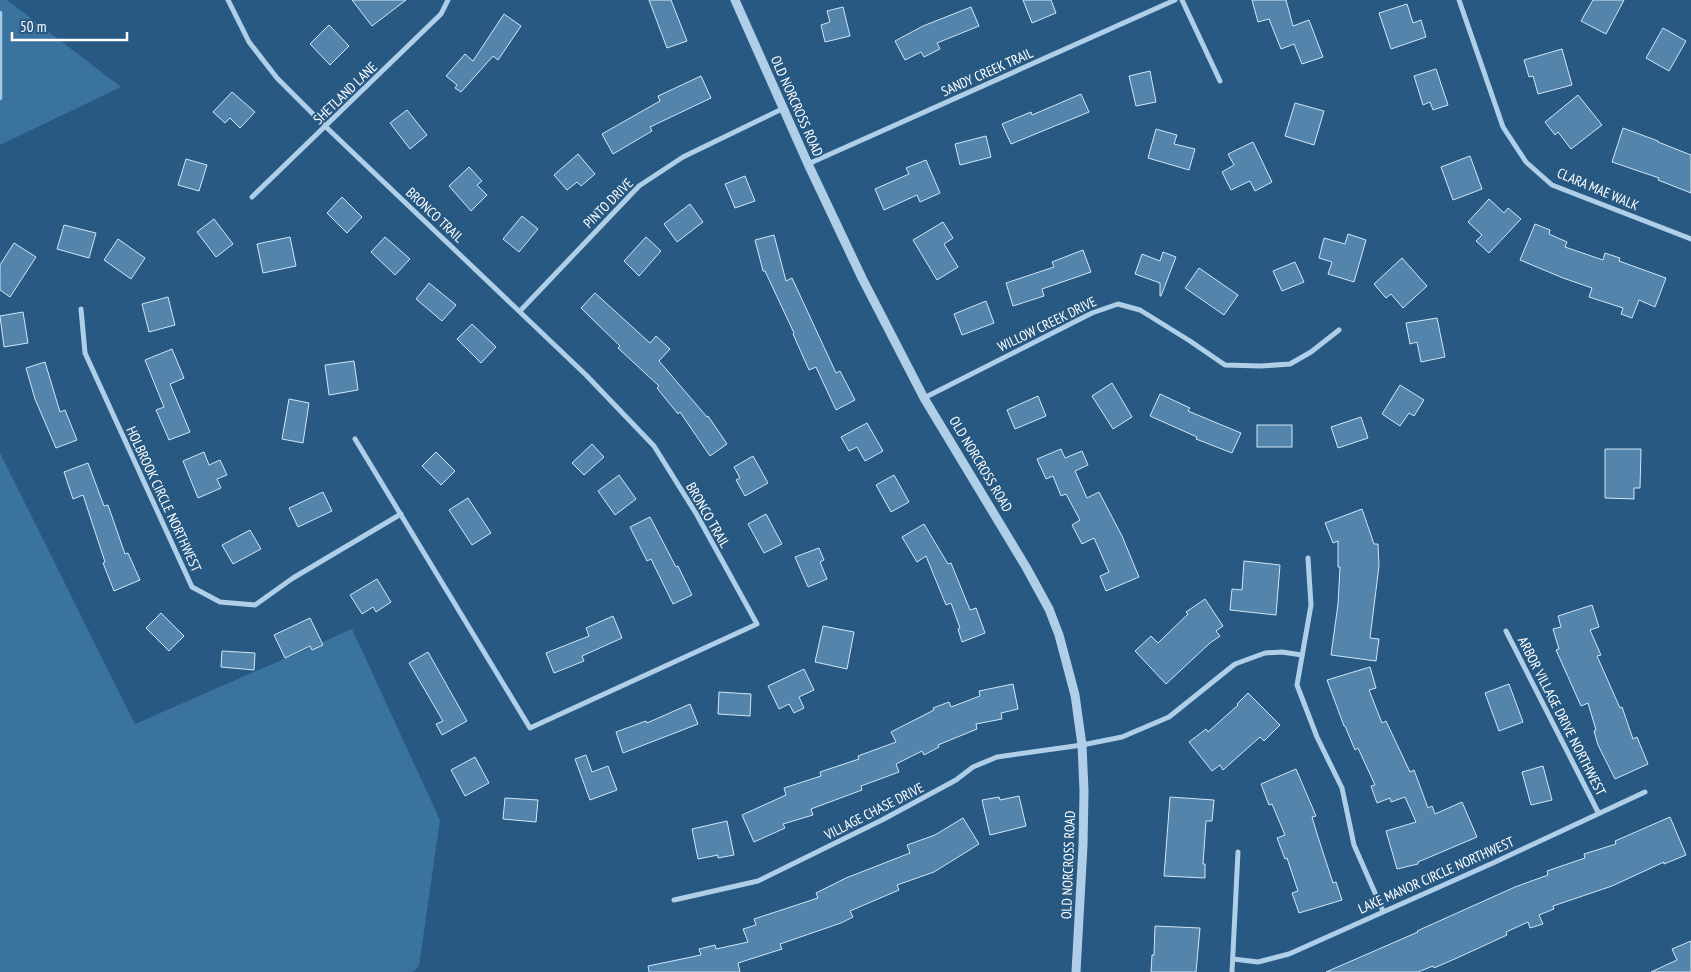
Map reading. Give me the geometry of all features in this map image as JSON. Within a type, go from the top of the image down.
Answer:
[{"type":"street","name":"BRONCO TRAIL","points":[[228,0],[249,42],[277,78],[586,375],[654,446],[697,515],[757,624],[530,728],[459,614],[355,439]]},
{"type":"street","name":"SHETLAND LANE","points":[[252,197],[441,14],[448,0]]},
{"type":"street","name":"OLD NORCROSS ROAD","points":[[735,0],[808,164],[862,278],[924,398],[1021,558],[1049,609],[1059,635],[1075,695],[1082,745],[1084,791],[1083,846],[1076,972]]},
{"type":"street","name":"SANDY CREEK TRAIL","points":[[808,164],[1175,0]]},
{"type":"street","points":[[1182,0],[1220,81]]},
{"type":"street","name":"CLARA MAE WALK","points":[[1459,0],[1503,127],[1526,162],[1552,184],[1691,239]]},
{"type":"street","name":"PINTO DRIVE","points":[[520,311],[639,186],[683,157],[784,108]]},
{"type":"street","name":"WILLOW CREEK DRIVE","points":[[924,398],[1092,313],[1118,304],[1140,310],[1225,365],[1261,366],[1290,364],[1311,352],[1339,330]]},
{"type":"street","name":"HOLBROOK CIRCLE NORTHWEST","points":[[81,309],[85,353],[192,587],[220,602],[255,605],[293,578],[401,514]]},
{"type":"street","points":[[1308,558],[1311,605],[1297,685],[1317,737],[1342,788],[1354,845],[1383,911]]},
{"type":"street","name":"ARBOR VILLAGE DRIVE NORTHWEST","points":[[1506,630],[1598,812]]},
{"type":"street","name":"VILLAGE CHASE DRIVE","points":[[674,900],[758,881],[882,820],[956,780],[973,767],[997,757],[1082,745],[1122,737],[1169,716],[1235,664],[1265,653],[1282,652],[1302,655]]},
{"type":"street","name":"LAKE MANOR CIRCLE NORTHWEST","points":[[1232,959],[1258,962],[1289,954],[1493,863],[1598,812],[1645,792]]},
{"type":"street","points":[[1232,972],[1238,852]]},
{"type":"shaded area","points":[[0,0],[7,0],[121,87],[0,145]]},
{"type":"shaded area","points":[[0,453],[135,724],[352,629],[440,820],[419,966],[413,972],[0,972]]},
{"type":"building","points":[[352,0],[406,0],[372,26]]},
{"type":"building","points":[[649,0],[671,0],[687,41],[667,48]]},
{"type":"building","points":[[1023,0],[1051,0],[1056,13],[1032,23]]},
{"type":"building","points":[[1252,0],[1286,0],[1293,26],[1309,20],[1323,57],[1302,64],[1294,44],[1281,49],[1269,19],[1258,22]]},
{"type":"building","points":[[1593,0],[1624,0],[1606,34],[1581,21]]},
{"type":"building","points":[[1407,4],[1413,23],[1421,20],[1426,37],[1391,49],[1379,13]]},
{"type":"building","points":[[843,7],[850,36],[825,42],[821,25],[830,22],[827,11]]},
{"type":"building","points":[[971,7],[979,26],[937,43],[940,49],[924,57],[921,52],[905,60],[895,41],[923,26]]},
{"type":"building","points":[[504,14],[521,26],[498,60],[493,56],[461,92],[455,88],[457,85],[446,76],[465,54],[473,61]]},
{"type":"building","points":[[329,25],[349,46],[330,65],[310,44]]},
{"type":"building","points":[[1663,28],[1686,41],[1669,71],[1646,58]]},
{"type":"building","points":[[1562,49],[1572,85],[1538,94],[1533,76],[1529,77],[1524,60]]},
{"type":"building","points":[[1436,69],[1448,105],[1433,110],[1430,102],[1423,105],[1414,76]]},
{"type":"building","points":[[1150,71],[1156,102],[1136,106],[1129,76]]},
{"type":"building","points":[[701,76],[711,98],[650,127],[652,131],[613,154],[602,134],[660,101],[658,96]]},
{"type":"building","points":[[232,92],[255,112],[240,128],[230,118],[225,123],[213,112]]},
{"type":"building","points":[[1081,94],[1089,112],[1011,144],[1002,124],[1031,112],[1032,115]]},
{"type":"building","points":[[1578,95],[1602,125],[1571,149],[1558,132],[1555,135],[1545,122]]},
{"type":"building","points":[[1295,103],[1324,111],[1314,145],[1285,136]]},
{"type":"building","points":[[407,110],[427,135],[410,149],[390,123]]},
{"type":"building","points":[[1623,128],[1691,155],[1691,193],[1658,180],[1659,178],[1612,162]]},
{"type":"building","points":[[1156,129],[1177,135],[1174,144],[1195,149],[1189,170],[1148,158]]},
{"type":"building","points":[[986,136],[991,157],[960,165],[955,144]]},
{"type":"building","points":[[1253,142],[1272,182],[1255,191],[1250,181],[1231,190],[1222,172],[1234,165],[1228,154]]},
{"type":"building","points":[[578,154],[595,174],[581,186],[577,182],[567,190],[554,175]]},
{"type":"building","points":[[1470,156],[1482,189],[1453,200],[1441,167]]},
{"type":"building","points":[[186,159],[207,165],[199,191],[178,185]]},
{"type":"building","points":[[926,160],[940,193],[920,202],[917,195],[884,210],[875,189],[909,174],[906,168]]},
{"type":"building","points":[[469,167],[482,181],[477,185],[487,195],[471,211],[449,186]]},
{"type":"building","points":[[745,176],[755,201],[735,208],[725,184]]},
{"type":"building","points":[[342,197],[362,217],[347,233],[327,213]]},
{"type":"building","points":[[1489,199],[1504,213],[1508,208],[1521,219],[1489,253],[1476,241],[1482,235],[1468,222]]},
{"type":"building","points":[[690,204],[703,222],[677,242],[664,224]]},
{"type":"building","points":[[522,216],[538,229],[519,252],[503,239]]},
{"type":"building","points":[[214,219],[233,244],[216,257],[197,232]]},
{"type":"building","points":[[943,222],[953,238],[944,244],[958,267],[937,280],[913,240]]},
{"type":"building","points":[[1535,224],[1550,230],[1549,234],[1567,242],[1565,247],[1603,260],[1605,253],[1620,258],[1619,261],[1666,278],[1655,307],[1639,300],[1632,318],[1621,314],[1623,308],[1589,297],[1592,288],[1520,260]]},
{"type":"building","points":[[64,225],[96,233],[89,258],[57,249]]},
{"type":"building","points":[[1348,234],[1366,240],[1354,282],[1328,274],[1332,262],[1319,258],[1324,238],[1345,244]]},
{"type":"building","points":[[774,235],[786,281],[792,278],[836,373],[840,371],[855,400],[836,410],[816,367],[809,370],[794,333],[765,271],[763,271],[755,240]]},
{"type":"building","points":[[290,237],[296,266],[263,273],[257,244]]},
{"type":"building","points":[[385,237],[410,259],[395,275],[371,252]]},
{"type":"building","points":[[646,237],[661,251],[639,276],[624,261]]},
{"type":"building","points":[[118,239],[145,258],[131,279],[104,260]]},
{"type":"building","points":[[14,243],[36,257],[10,297],[0,290],[0,265]]},
{"type":"building","points":[[1083,250],[1091,272],[1042,289],[1044,296],[1013,306],[1006,283],[1054,267],[1052,262]]},
{"type":"building","points":[[1163,252],[1176,257],[1160,296],[1160,283],[1135,274],[1142,254],[1160,261]]},
{"type":"building","points":[[1402,258],[1427,286],[1403,308],[1391,294],[1386,298],[1374,284]]},
{"type":"building","points":[[1295,262],[1304,282],[1282,291],[1273,271]]},
{"type":"building","points":[[1199,268],[1238,295],[1224,315],[1185,288]]},
{"type":"building","points":[[429,283],[456,305],[442,321],[416,299]]},
{"type":"building","points":[[595,293],[650,343],[656,336],[670,349],[659,361],[708,416],[727,444],[710,456],[680,412],[678,414],[657,388],[659,386],[618,348],[620,346],[581,308]]},
{"type":"building","points":[[168,297],[175,325],[149,332],[142,304]]},
{"type":"building","points":[[986,301],[994,323],[962,335],[954,314]]},
{"type":"building","points":[[23,312],[28,343],[4,347],[0,316]]},
{"type":"building","points":[[1437,318],[1445,357],[1421,362],[1417,342],[1410,344],[1406,323]]},
{"type":"building","points":[[472,324],[496,347],[481,363],[457,339]]},
{"type":"building","points":[[172,349],[184,378],[170,384],[190,432],[169,440],[156,410],[164,407],[145,360]]},
{"type":"building","points":[[354,361],[358,390],[329,395],[325,365]]},
{"type":"building","points":[[45,362],[60,412],[65,410],[77,440],[56,448],[35,399],[26,368]]},
{"type":"building","points":[[1112,383],[1132,417],[1113,429],[1092,396]]},
{"type":"building","points":[[1400,385],[1424,400],[1414,416],[1409,413],[1400,426],[1382,414]]},
{"type":"building","points":[[1160,394],[1190,408],[1188,411],[1241,433],[1232,453],[1196,439],[1197,437],[1150,416]]},
{"type":"building","points":[[1038,396],[1046,416],[1015,429],[1007,410]]},
{"type":"building","points":[[289,399],[309,403],[303,443],[282,439]]},
{"type":"building","points":[[1361,417],[1368,438],[1338,448],[1331,427]]},
{"type":"building","points":[[867,423],[883,451],[865,461],[857,447],[849,451],[841,437]]},
{"type":"building","points":[[1257,425],[1292,425],[1292,447],[1257,447]]},
{"type":"building","points":[[592,444],[604,457],[584,475],[572,463]]},
{"type":"building","points":[[1061,449],[1065,458],[1082,451],[1088,465],[1075,471],[1087,498],[1099,492],[1122,536],[1139,577],[1106,591],[1100,576],[1109,572],[1094,538],[1082,544],[1072,525],[1080,520],[1066,494],[1061,496],[1053,476],[1046,479],[1037,459]]},
{"type":"building","points":[[1605,449],[1641,449],[1640,488],[1634,488],[1634,499],[1605,498]]},
{"type":"building","points":[[204,452],[209,465],[220,460],[227,475],[217,479],[221,488],[198,498],[183,461]]},
{"type":"building","points":[[436,452],[455,471],[441,485],[422,466]]},
{"type":"building","points":[[753,456],[768,483],[745,496],[736,480],[740,478],[734,467]]},
{"type":"building","points":[[88,463],[104,506],[108,505],[125,554],[128,553],[140,580],[114,591],[103,563],[105,562],[83,495],[73,499],[64,472]]},
{"type":"building","points":[[619,475],[636,499],[615,515],[598,491]]},
{"type":"building","points":[[894,475],[909,502],[891,512],[876,485]]},
{"type":"building","points":[[323,492],[332,511],[298,527],[289,508]]},
{"type":"building","points":[[468,498],[491,533],[472,545],[449,510]]},
{"type":"building","points":[[1362,509],[1374,544],[1378,544],[1379,566],[1370,638],[1379,639],[1376,661],[1331,655],[1338,604],[1340,567],[1338,567],[1338,541],[1333,543],[1325,523]]},
{"type":"building","points":[[766,514],[782,544],[764,553],[748,524]]},
{"type":"building","points":[[650,517],[692,595],[673,604],[651,559],[647,561],[630,527]]},
{"type":"building","points":[[924,524],[948,564],[951,563],[970,610],[976,608],[985,633],[962,642],[958,629],[960,628],[951,603],[946,605],[926,556],[917,562],[902,537]]},
{"type":"building","points":[[250,530],[261,549],[233,564],[222,545]]},
{"type":"building","points":[[819,548],[824,560],[820,562],[827,579],[808,587],[795,557]]},
{"type":"building","points":[[1244,561],[1280,565],[1276,615],[1230,610],[1232,589],[1242,590]]},
{"type":"building","points":[[377,579],[391,602],[376,612],[373,607],[362,614],[350,595]]},
{"type":"building","points":[[1205,599],[1223,626],[1216,631],[1220,636],[1166,684],[1135,651],[1151,636],[1158,643],[1188,614],[1186,612]]},
{"type":"building","points":[[1592,605],[1599,627],[1590,630],[1601,655],[1597,656],[1620,708],[1622,707],[1633,739],[1637,737],[1648,764],[1615,779],[1598,745],[1594,731],[1596,730],[1588,703],[1581,706],[1556,650],[1559,649],[1553,629],[1561,627],[1558,616]]},
{"type":"building","points":[[161,613],[184,636],[169,651],[146,628]]},
{"type":"building","points":[[613,616],[622,638],[582,656],[584,661],[554,673],[546,653],[589,636],[586,628]]},
{"type":"building","points":[[310,618],[323,645],[312,650],[310,646],[285,658],[274,635]]},
{"type":"building","points":[[823,626],[854,632],[847,669],[815,662]]},
{"type":"building","points":[[222,651],[255,653],[254,670],[221,667]]},
{"type":"building","points":[[428,652],[467,721],[442,735],[436,724],[443,721],[409,663]]},
{"type":"building","points":[[1370,667],[1376,688],[1369,690],[1382,723],[1386,721],[1410,772],[1414,770],[1428,808],[1432,806],[1435,814],[1462,802],[1477,837],[1418,862],[1418,864],[1397,869],[1386,831],[1416,822],[1405,797],[1391,802],[1390,798],[1377,803],[1371,786],[1375,785],[1358,748],[1355,750],[1344,726],[1327,680]]},
{"type":"building","points":[[804,669],[814,690],[799,697],[804,708],[794,713],[789,704],[779,709],[768,686]]},
{"type":"building","points":[[1013,684],[1018,709],[1001,713],[1002,719],[976,724],[977,729],[938,745],[939,747],[924,755],[922,751],[896,764],[899,772],[861,786],[862,790],[811,809],[813,815],[783,824],[785,828],[754,842],[742,815],[786,795],[784,788],[821,776],[820,772],[859,759],[858,756],[896,742],[891,732],[934,710],[933,708],[949,702],[951,707],[980,696],[979,691]]},
{"type":"building","points":[[1509,684],[1523,722],[1499,731],[1485,693]]},
{"type":"building","points":[[719,692],[751,694],[750,716],[718,714]]},
{"type":"building","points":[[1248,693],[1280,725],[1264,741],[1260,737],[1223,770],[1220,765],[1212,771],[1189,742],[1206,729],[1208,732],[1238,705]]},
{"type":"building","points":[[690,704],[698,724],[623,753],[616,732],[646,721],[647,723]]},
{"type":"building","points":[[586,755],[592,772],[608,766],[617,790],[590,800],[575,759]]},
{"type":"building","points":[[475,757],[489,783],[465,796],[451,770]]},
{"type":"building","points":[[1543,766],[1552,800],[1531,805],[1522,772]]},
{"type":"building","points":[[1296,769],[1316,816],[1312,817],[1318,837],[1333,883],[1336,882],[1342,900],[1299,913],[1292,893],[1298,891],[1287,858],[1285,859],[1277,838],[1285,835],[1272,804],[1269,805],[1261,784]]},
{"type":"building","points":[[1019,796],[1026,826],[990,835],[982,800],[999,797],[1000,800]]},
{"type":"building","points":[[1170,797],[1214,800],[1212,821],[1206,821],[1203,864],[1205,864],[1205,878],[1164,876]]},
{"type":"building","points":[[505,798],[538,800],[536,822],[503,819]]},
{"type":"building","points":[[1670,817],[1686,855],[1664,864],[1664,862],[1612,886],[1553,906],[1554,909],[1539,915],[1543,924],[1530,928],[1528,922],[1506,932],[1507,935],[1457,958],[1434,968],[1433,966],[1418,972],[1326,972],[1515,887],[1548,875],[1547,871],[1585,858],[1584,854],[1616,844],[1615,841]]},
{"type":"building","points":[[963,818],[979,844],[934,872],[897,885],[899,890],[850,911],[853,917],[841,923],[780,944],[782,949],[738,963],[740,972],[649,972],[648,966],[701,955],[699,949],[715,945],[716,949],[748,942],[743,929],[756,925],[754,919],[818,898],[816,893],[846,878],[910,853],[907,845],[935,835]]},
{"type":"building","points":[[727,821],[734,855],[718,858],[718,855],[698,859],[692,829]]},
{"type":"building","points":[[1155,926],[1200,928],[1196,972],[1151,972],[1152,955],[1154,955]]},
{"type":"building","points":[[1691,941],[1691,972],[1651,972],[1677,960],[1672,949]]},
{"type":"waterway","points":[[0,13],[0,98]]}]
